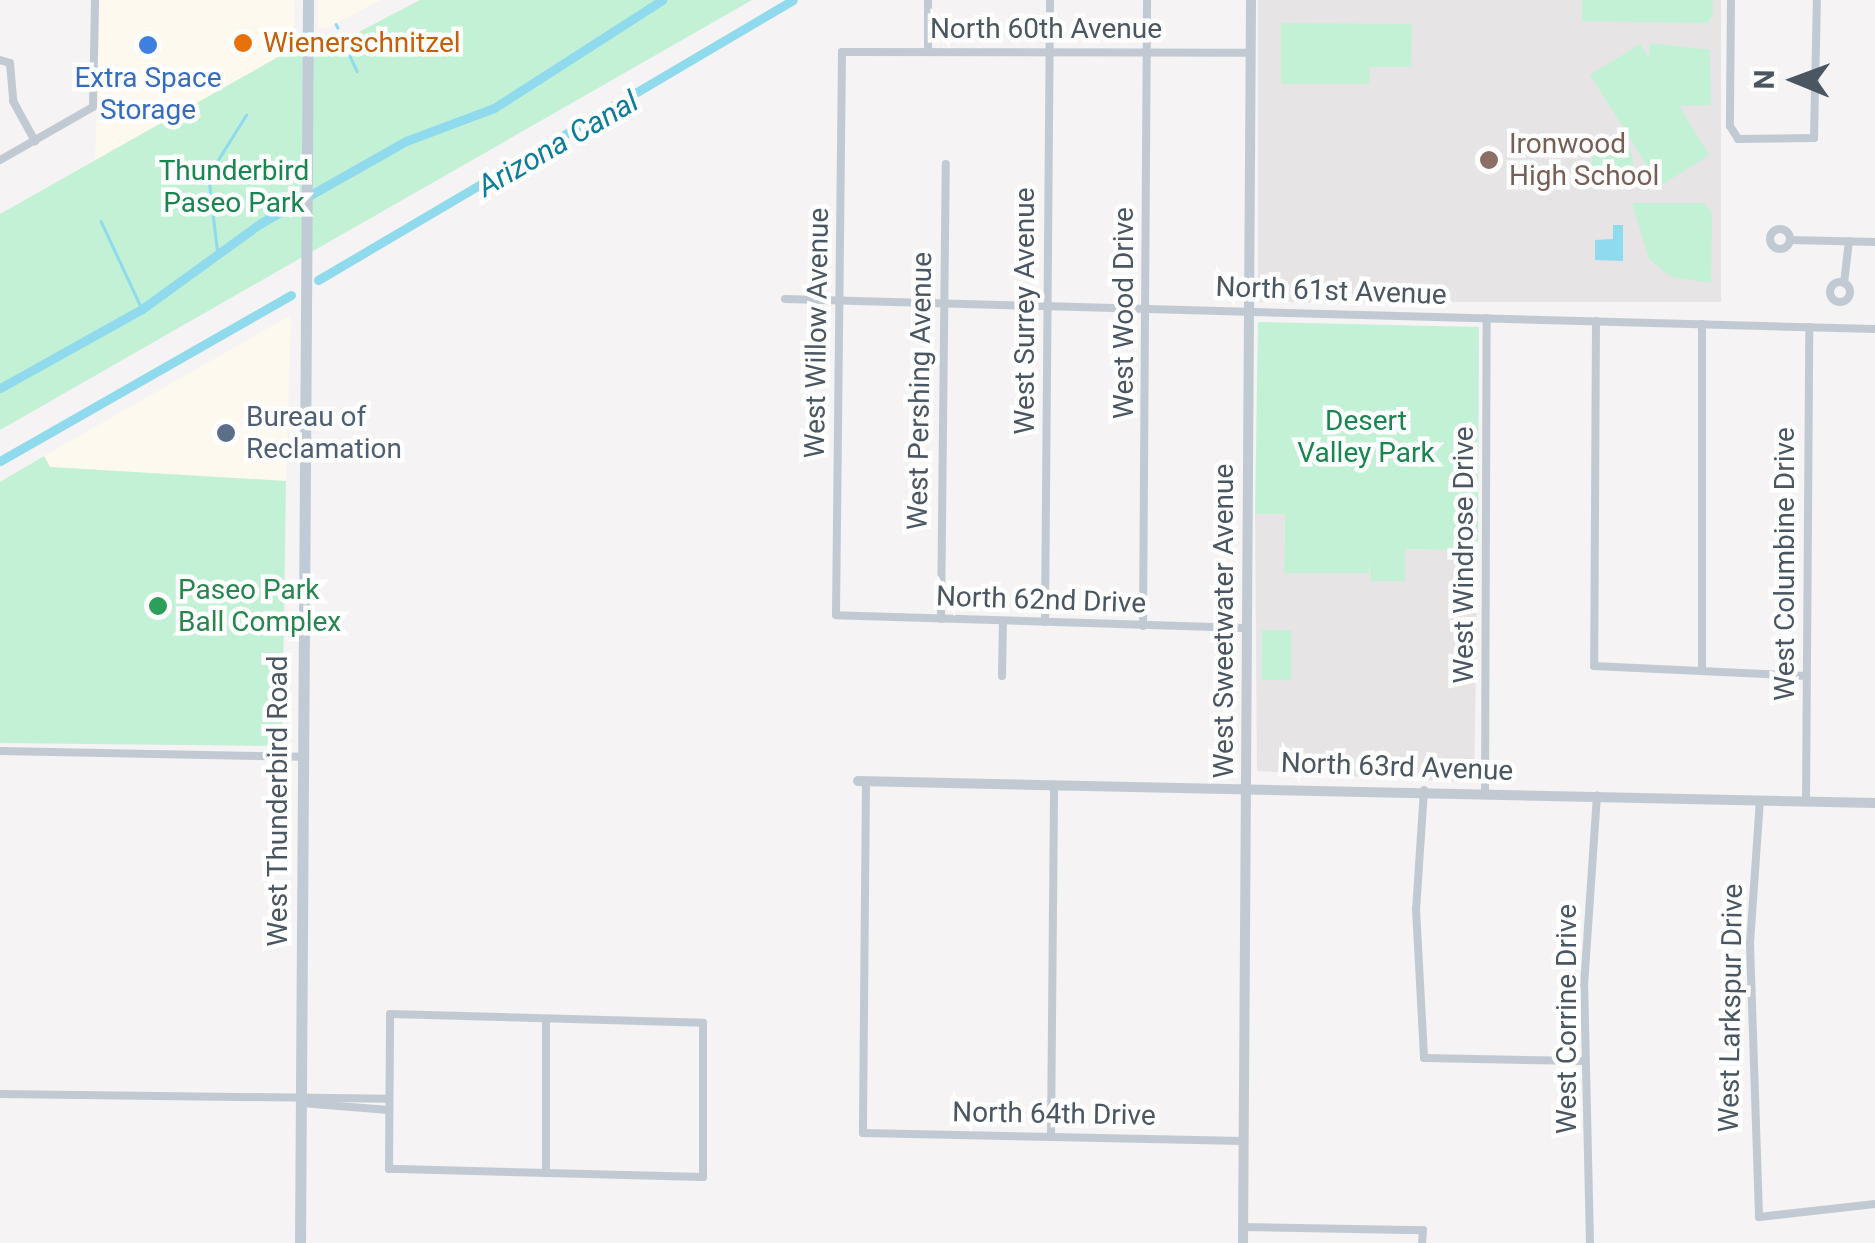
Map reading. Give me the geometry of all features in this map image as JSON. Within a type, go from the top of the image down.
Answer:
[{"type":"main road","name":"West Thunderbird Road","points":[[300,1243],[308,0]]},
{"type":"street","points":[[0,160],[93,107],[95,0]]},
{"type":"street","points":[[928,0],[928,52]]},
{"type":"street","name":"West Surrey Avenue","points":[[1045,622],[1050,0]]},
{"type":"street","name":"West Wood Drive","points":[[1144,626],[1147,0]]},
{"type":"street","name":"West Sweetwater Avenue","points":[[1243,1243],[1251,0]]},
{"type":"street","points":[[1731,0],[1732,137],[1814,138],[1817,0]]},
{"type":"street","name":"North 60th Avenue","points":[[842,52],[1250,53]]},
{"type":"street","name":"West Willow Avenue","points":[[836,615],[842,52]]},
{"type":"street","points":[[5,62],[13,101],[35,141]]},
{"type":"street","name":"West Pershing Avenue","points":[[940,620],[946,164]]},
{"type":"street","points":[[1790,240],[1875,242]]},
{"type":"street","points":[[1844,283],[1849,242]]},
{"type":"street","name":"North 61st Avenue","points":[[785,299],[1875,329]]},
{"type":"street","name":"West Windrose Drive","points":[[1486,792],[1487,318]]},
{"type":"street","points":[[1596,321],[1594,666],[1807,676]]},
{"type":"street","points":[[1702,324],[1702,670]]},
{"type":"street","name":"West Columbine Drive","points":[[1806,802],[1808,327]]},
{"type":"street","name":"North 62nd Drive","points":[[836,615],[1245,628]]},
{"type":"street","points":[[1002,676],[1003,621]]},
{"type":"street","points":[[0,751],[304,758]]},
{"type":"street","name":"North 63rd Avenue","points":[[862,781],[1424,790],[1875,804]]},
{"type":"street","name":"North 64th Drive","points":[[862,781],[863,1132],[1244,1141]]},
{"type":"street","points":[[1051,1137],[1054,786]]},
{"type":"street","points":[[1424,790],[1416,909],[1424,1058],[1585,1062]]},
{"type":"street","name":"West Corrine Drive","points":[[1590,1243],[1585,1062],[1596,795]]},
{"type":"street","name":"West Larkspur Drive","points":[[1760,800],[1750,944],[1760,1217],[1875,1204]]},
{"type":"street","points":[[390,1014],[546,1020],[703,1023],[702,1177],[388,1169],[390,1014]]},
{"type":"street","points":[[546,1020],[546,1173]]},
{"type":"street","points":[[0,1094],[301,1103],[389,1110]]},
{"type":"street","points":[[352,1099],[352,1110]]},
{"type":"street","points":[[301,1103],[389,1100]]},
{"type":"street","points":[[1243,1227],[1423,1230],[1422,1243]]},
{"type":"shaded area","name":"Extra Space Storage","points":[[100,0],[294,0],[294,48],[95,160]]},
{"type":"shaded area","points":[[318,0],[381,0],[327,28],[318,28]]},
{"type":"shaded area","name":"Ironwood High School","points":[[1258,0],[1721,0],[1721,302],[1258,302]]},
{"type":"shaded area","points":[[291,315],[286,481],[49,467],[44,456]]},
{"type":"shaded area","points":[[1255,514],[1285,514],[1284,573],[1369,573],[1370,559],[1404,559],[1405,549],[1478,551],[1474,783],[1257,771]]},
{"type":"green space","name":"Thunderbird Paseo Park","points":[[420,0],[752,0],[0,430],[0,214],[294,48],[353,35]]},
{"type":"green space","points":[[1582,0],[1713,0],[1713,15],[1707,23],[1582,21]]},
{"type":"green space","points":[[1281,23],[1412,24],[1411,67],[1370,67],[1369,84],[1281,84]]},
{"type":"green space","points":[[1650,43],[1710,50],[1711,105],[1679,106],[1709,155],[1660,186],[1590,75],[1640,44],[1649,58]]},
{"type":"green space","points":[[1592,140],[1631,151],[1637,186],[1592,180]]},
{"type":"green space","points":[[1632,203],[1704,203],[1712,213],[1711,283],[1671,277],[1649,259]]},
{"type":"green space","name":"Desert Valley Park","points":[[1258,322],[1479,327],[1478,551],[1405,549],[1405,581],[1371,581],[1370,562],[1369,573],[1284,573],[1285,514],[1255,514]]},
{"type":"green space","name":"Paseo Park Ball Complex","points":[[44,456],[50,467],[286,481],[282,746],[0,743],[0,482]]},
{"type":"green space","points":[[1262,630],[1291,630],[1291,680],[1262,680]]},
{"type":"water","points":[[1613,225],[1623,225],[1623,261],[1595,260],[1595,240],[1613,239]]},
{"type":"waterway","points":[[0,388],[142,309],[261,223],[406,141],[494,108],[662,0]]},
{"type":"waterway","name":"Arizona Canal","points":[[318,280],[793,0]]},
{"type":"waterway","points":[[336,24],[338,28]]},
{"type":"waterway","points":[[343,41],[357,71]]},
{"type":"waterway","points":[[211,171],[246,115]]},
{"type":"waterway","points":[[209,178],[218,256]]},
{"type":"waterway","points":[[101,221],[142,309]]},
{"type":"waterway","points":[[0,461],[291,295]]},
{"type":"place","name":"Wienerschnitzel","points":[[243,43]]},
{"type":"place","name":"Extra Space Storage","points":[[148,45]]},
{"type":"place","name":"Ironwood High School","points":[[1489,160]]},
{"type":"place","name":"Bureau of Reclamation","points":[[226,433]]},
{"type":"place","name":"Paseo Park Ball Complex","points":[[158,606]]}]
